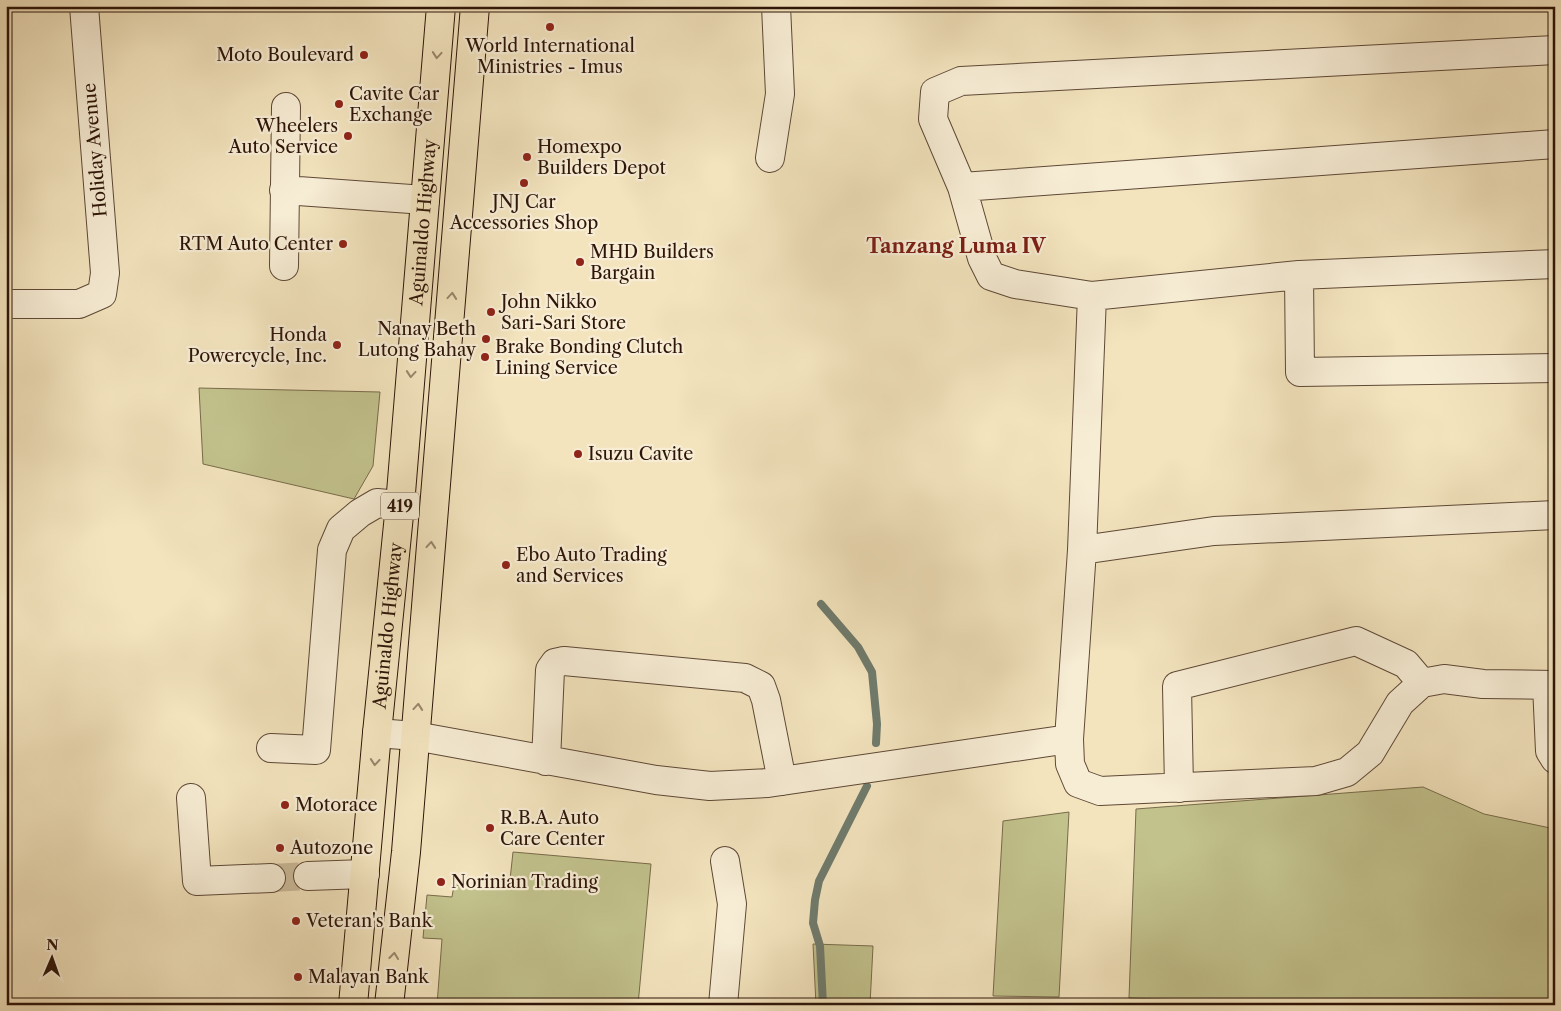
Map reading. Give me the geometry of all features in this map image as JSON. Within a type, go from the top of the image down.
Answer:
[{"type":"highway","name":"Aguinaldo Highway","points":[[353,1005],[377,733],[400,505],[441,6]]},
{"type":"highway","name":"Aguinaldo Highway","points":[[389,1005],[406,852],[475,6]]},
{"type":"street","name":"Holiday Avenue","points":[[6,304],[79,304],[102,294],[105,273],[84,6]]},
{"type":"street","points":[[770,158],[780,94],[776,6]]},
{"type":"street","points":[[1555,50],[960,81],[935,92],[933,119],[962,187],[982,258],[991,276],[1015,284],[1092,296],[1299,274],[1555,264]]},
{"type":"street","points":[[284,266],[286,107]]},
{"type":"street","points":[[962,187],[1555,144]]},
{"type":"street","points":[[284,190],[426,200]]},
{"type":"street","points":[[1299,274],[1300,372],[1555,368]]},
{"type":"street","points":[[1092,296],[1082,550],[1069,739],[1070,764],[1078,783],[1100,791],[1316,781],[1347,772],[1370,753],[1400,703],[1422,683],[1444,679],[1484,684],[1551,685],[1550,751],[1555,759]]},
{"type":"street","points":[[271,748],[316,750],[332,550],[341,529],[377,503],[400,505]]},
{"type":"street","points":[[1082,550],[1214,531],[1555,515]]},
{"type":"street","points":[[1179,788],[1177,686],[1356,641],[1406,664],[1422,683]]},
{"type":"street","points":[[546,760],[550,670],[555,663],[564,662],[745,678],[761,686],[766,700],[782,781]]},
{"type":"street","points":[[377,733],[415,736],[682,784],[736,786],[1069,739]]},
{"type":"street","points":[[191,798],[197,881],[271,878]]},
{"type":"street","points":[[723,1005],[732,904],[725,861]]},
{"type":"street","points":[[308,876],[365,874]]},
{"type":"green space","points":[[199,388],[380,392],[373,466],[354,499],[203,464]]},
{"type":"green space","points":[[1423,787],[1484,814],[1555,829],[1555,1005],[1330,1005],[1129,998],[1136,809]]},
{"type":"green space","points":[[1069,812],[1059,997],[993,996],[1003,821]]},
{"type":"green space","points":[[513,852],[651,864],[638,1005],[437,1005],[442,939],[423,938],[427,895],[452,897],[454,885],[509,889]]},
{"type":"green space","points":[[813,944],[873,946],[870,1005],[816,1005]]},
{"type":"waterway","points":[[821,604],[858,647],[872,672],[877,724],[876,743]]},
{"type":"waterway","points":[[823,1005],[820,946],[813,923],[815,900],[819,881],[867,786]]},
{"type":"tunnel","points":[[271,878],[308,876]]},
{"type":"place","name":"World International Ministries - Imus","points":[[550,27]]},
{"type":"place","name":"Moto Boulevard","points":[[364,55]]},
{"type":"place","name":"Cavite Car Exchange","points":[[339,104]]},
{"type":"place","name":"Wheelers Auto Service","points":[[348,136]]},
{"type":"place","name":"Homexpo Builders Depot","points":[[527,157]]},
{"type":"place","name":"JNJ Car Accessories Shop","points":[[524,183]]},
{"type":"place","name":"RTM Auto Center","points":[[343,244]]},
{"type":"place","name":"MHD Builders Bargain","points":[[580,262]]},
{"type":"place","name":"John Nikko Sari-Sari Store","points":[[491,312]]},
{"type":"place","name":"Nanay Beth Lutong Bahay","points":[[486,339]]},
{"type":"place","name":"Honda Powercycle, Inc.","points":[[337,345]]},
{"type":"place","name":"Brake Bonding Clutch Lining Service","points":[[485,357]]},
{"type":"place","name":"Isuzu Cavite","points":[[578,454]]},
{"type":"place","name":"Ebo Auto Trading and Services","points":[[506,565]]},
{"type":"place","name":"Motorace","points":[[285,805]]},
{"type":"place","name":"R.B.A. Auto Care Center","points":[[490,828]]},
{"type":"place","name":"Autozone","points":[[280,848]]},
{"type":"place","name":"Norinian Trading","points":[[441,882]]},
{"type":"place","name":"Veteran's Bank","points":[[296,921]]},
{"type":"place","name":"Malayan Bank","points":[[298,977]]},
{"type":"district","name":"Tanzang Luma IV","points":[[956,246]]}]
